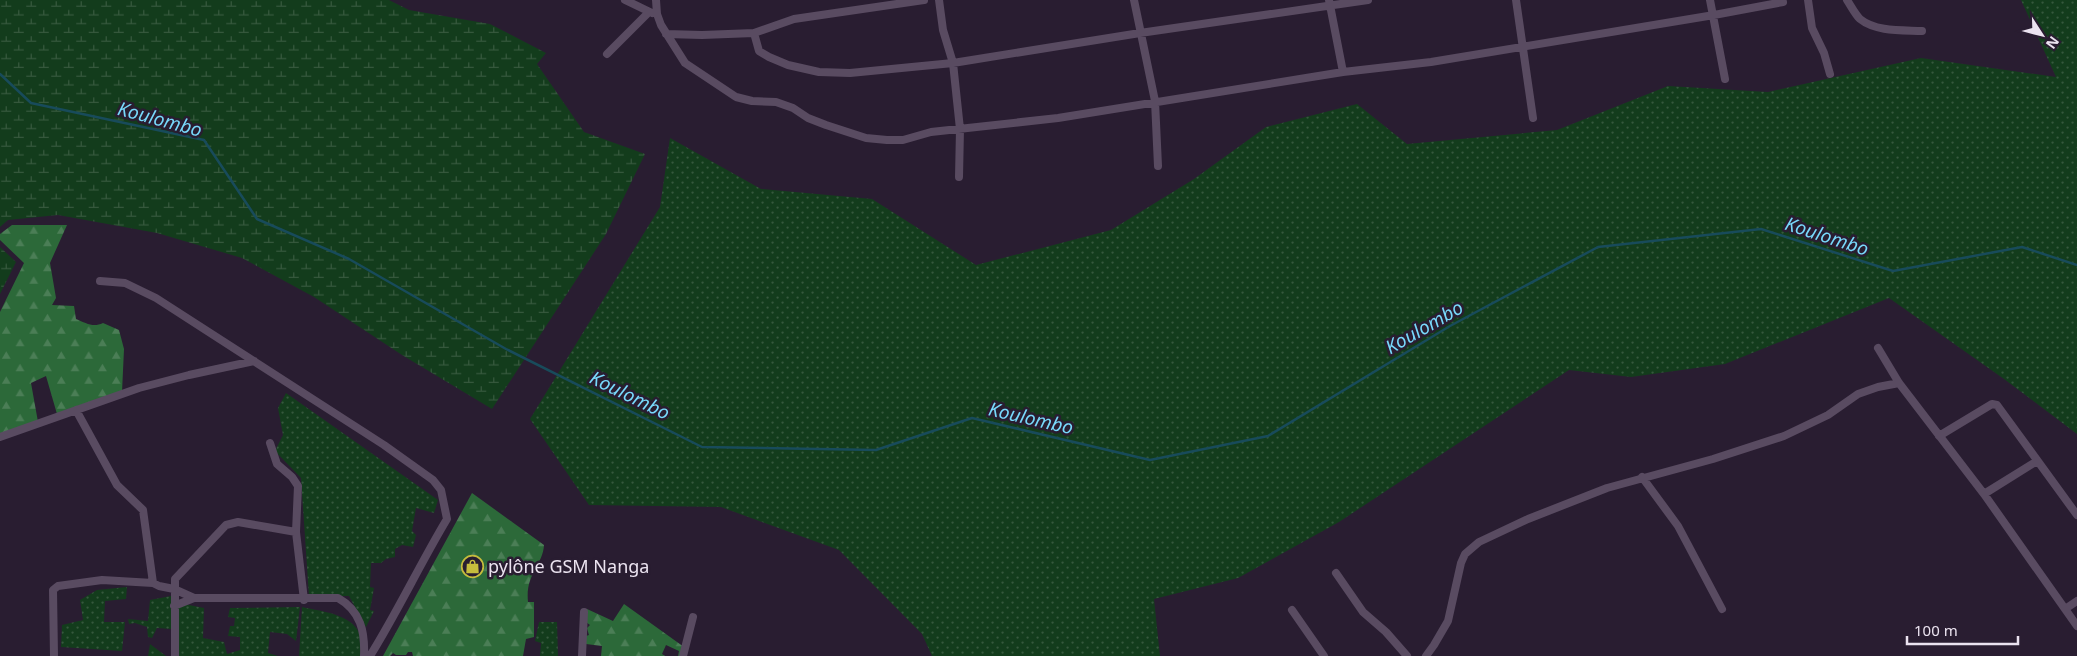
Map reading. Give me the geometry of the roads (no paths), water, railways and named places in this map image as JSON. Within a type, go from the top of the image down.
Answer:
[{"type":"street","points":[[625,0],[653,13],[685,63],[736,97],[752,101],[776,102],[793,108],[808,118],[866,138],[903,140],[931,132],[1058,118],[1343,72],[1432,62],[1714,16],[1783,2]]},
{"type":"street","points":[[607,54],[653,13],[656,0]]},
{"type":"street","points":[[666,34],[754,33],[794,19],[924,0]]},
{"type":"street","points":[[939,0],[943,30],[954,63],[960,129],[959,177]]},
{"type":"street","points":[[1134,0],[1155,101],[1158,166]]},
{"type":"street","points":[[754,33],[759,51],[768,57],[788,65],[818,72],[850,73],[954,63],[1330,3],[1368,0]]},
{"type":"street","points":[[1516,0],[1533,118]]},
{"type":"street","points":[[1710,0],[1725,79]]},
{"type":"street","points":[[1808,0],[1812,28],[1824,53],[1830,74]]},
{"type":"street","points":[[1847,0],[1859,18],[1868,24],[1882,28],[1922,31]]},
{"type":"street","points":[[1330,3],[1343,72]]},
{"type":"street","points":[[100,281],[125,283],[138,288],[384,445],[433,480],[441,490],[447,519],[420,565],[396,614],[370,656]]},
{"type":"street","points":[[1878,348],[1899,383],[1984,494],[2077,626]]},
{"type":"street","points":[[0,437],[139,388],[254,361]]},
{"type":"street","points":[[1426,656],[1448,621],[1461,563],[1472,548],[1528,519],[1578,499],[1642,478],[1758,446],[1810,425],[1858,394],[1878,387],[1899,383]]},
{"type":"street","points":[[1939,436],[1994,404],[1999,407],[2077,515]]},
{"type":"street","points":[[76,410],[117,485],[143,510],[153,583]]},
{"type":"street","points":[[270,443],[277,464],[298,486],[296,532],[304,600]]},
{"type":"street","points":[[1984,494],[2037,460]]},
{"type":"street","points":[[1642,478],[1678,526],[1722,609]]},
{"type":"street","points":[[175,656],[174,589],[177,575],[226,525],[238,522],[296,532]]},
{"type":"street","points":[[1336,573],[1363,612],[1386,632],[1407,656]]},
{"type":"street","points":[[54,656],[52,592],[55,587],[102,580],[153,583],[158,586],[174,589],[194,598]]},
{"type":"street","points":[[174,606],[194,598],[304,600],[338,598],[350,605],[363,626],[364,656]]},
{"type":"street","points":[[2065,609],[2077,601]]},
{"type":"street","points":[[1292,610],[1324,656]]},
{"type":"street","points":[[582,656],[584,612]]},
{"type":"street","points":[[683,656],[693,617]]},
{"type":"waterway","name":"Koulombo","points":[[0,74],[31,103],[204,140],[257,219],[349,259],[506,349],[702,447],[876,450],[972,418],[1150,460],[1268,436],[1450,326],[1598,247],[1761,229],[1893,271],[2022,247],[2077,265]]},
{"type":"place","name":"pylône GSM Nanga","points":[[472,566]]}]
